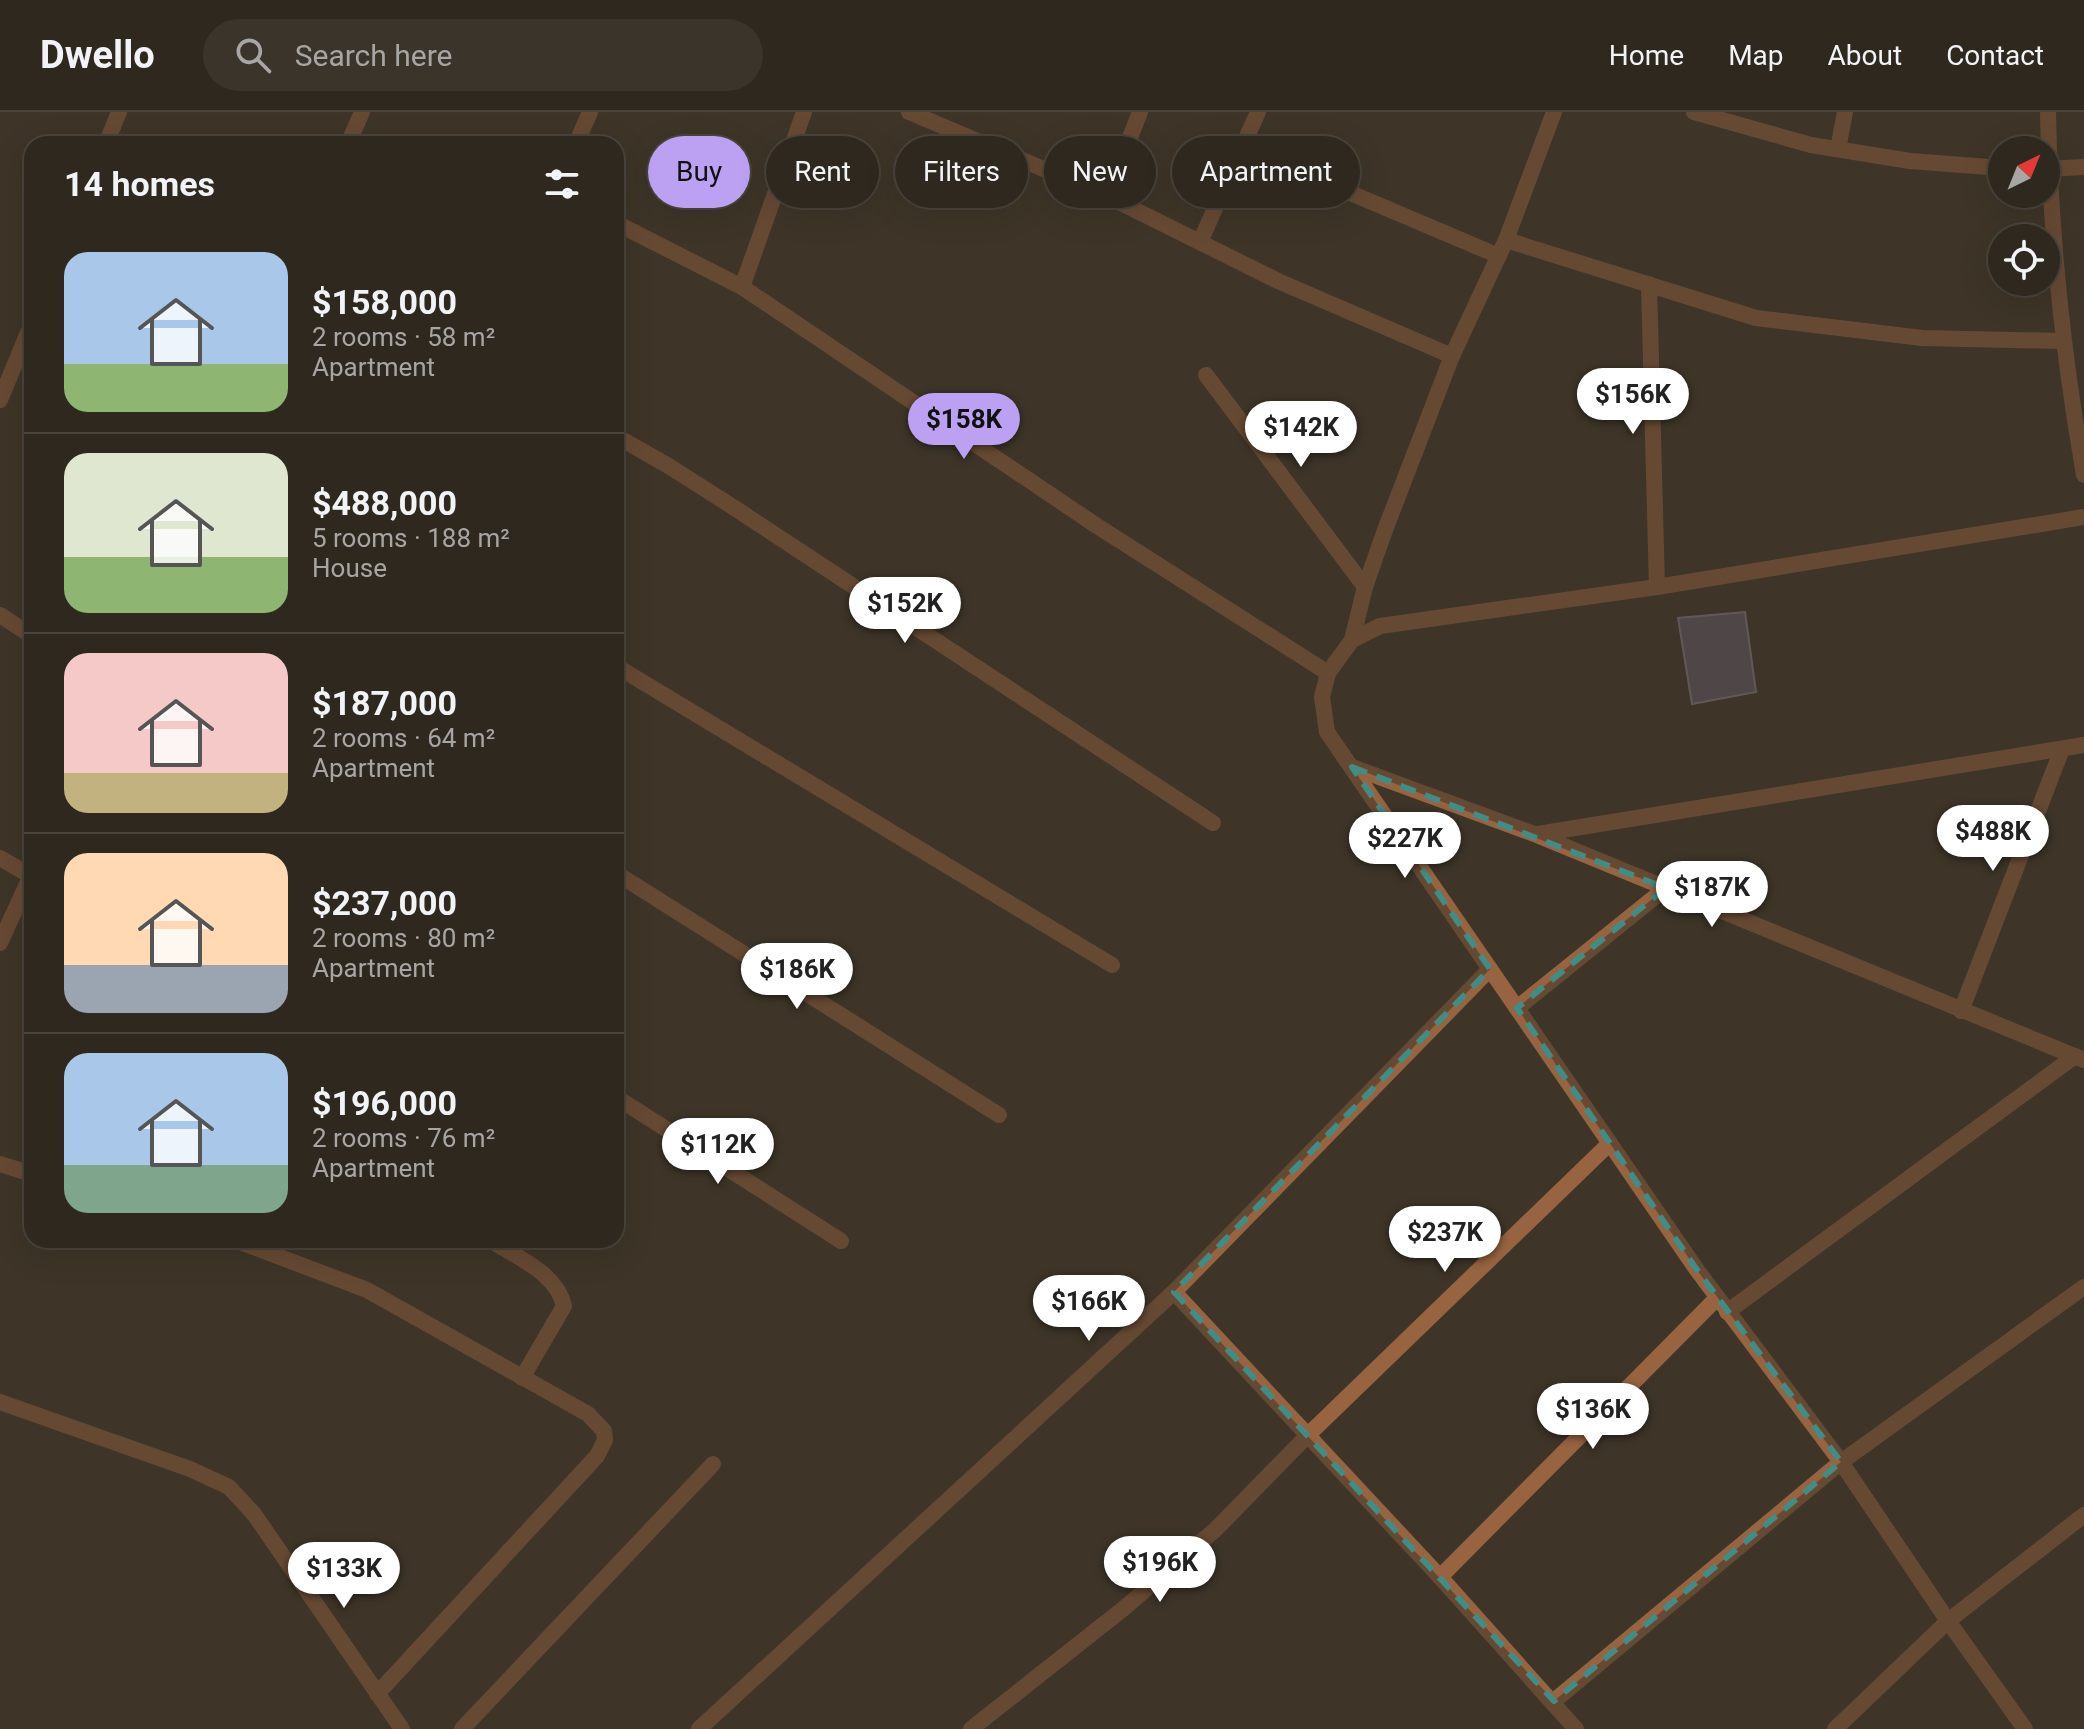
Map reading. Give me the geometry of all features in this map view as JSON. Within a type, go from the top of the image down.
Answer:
[{"type":"street","points":[[109,136],[119,112]]},
{"type":"street","points":[[352,136],[362,112]]},
{"type":"street","points":[[580,136],[590,112]]},
{"type":"street","points":[[742,287],[804,112]]},
{"type":"street","points":[[1131,136],[1140,112]]},
{"type":"street","points":[[1247,136],[1258,112]]},
{"type":"street","points":[[1554,112],[1503,248],[1452,356],[1365,587],[1352,640],[1328,673],[1322,697],[1327,732],[1717,1298],[1841,1462],[2025,1729]]},
{"type":"street","points":[[1694,112],[1811,145],[1910,161],[1988,167]]},
{"type":"street","points":[[1838,149],[1845,112]]},
{"type":"street","points":[[2048,112],[2048,136]]},
{"type":"street","points":[[919,114],[1044,169]]},
{"type":"street","points":[[2060,168],[2084,167]]},
{"type":"street","points":[[1360,193],[1503,248],[1649,284],[1756,318],[1843,331],[1922,338],[2063,341]]},
{"type":"street","points":[[1131,208],[1278,281],[1452,356]]},
{"type":"street","points":[[1200,242],[1215,208]]},
{"type":"street","points":[[2051,208],[2063,341],[2084,475]]},
{"type":"street","points":[[624,227],[742,287],[1097,526],[1328,673]]},
{"type":"street","points":[[1649,284],[1657,587]]},
{"type":"street","points":[[0,400],[24,342]]},
{"type":"street","points":[[1206,375],[1365,587]]},
{"type":"street","points":[[624,441],[733,507],[1213,823]]},
{"type":"street","points":[[1352,640],[1380,626],[1657,587],[2084,517]]},
{"type":"street","points":[[0,615],[24,631]]},
{"type":"street","points":[[624,671],[1112,965]]},
{"type":"street","points":[[1537,835],[2084,745]]},
{"type":"street","points":[[1961,1011],[2062,749]]},
{"type":"street","points":[[1352,767],[1537,835],[2079,1058]]},
{"type":"street","points":[[0,858],[24,870]]},
{"type":"street","points":[[624,878],[999,1115]]},
{"type":"street","points":[[1517,1008],[1666,888]]},
{"type":"street","points":[[0,943],[24,890]]},
{"type":"street","points":[[699,1729],[1174,1292],[1490,969]]},
{"type":"street","points":[[1727,1312],[2079,1058]]},
{"type":"street","points":[[624,1102],[841,1241]]},
{"type":"street","points":[[971,1729],[1123,1609],[1204,1540],[1610,1143]]},
{"type":"street","points":[[0,1164],[24,1172]]},
{"type":"street","points":[[256,1248],[367,1290],[588,1414],[604,1431],[605,1440],[597,1456],[377,1694]]},
{"type":"street","points":[[502,1248],[552,1280],[561,1292],[564,1306],[522,1378]]},
{"type":"street","points":[[1554,1701],[1841,1462],[2084,1287]]},
{"type":"street","points":[[1174,1292],[1309,1434],[1554,1701],[1576,1729]]},
{"type":"street","points":[[1440,1577],[1717,1298]]},
{"type":"street","points":[[0,1402],[190,1469],[229,1487],[254,1514],[402,1729]]},
{"type":"street","points":[[462,1729],[713,1464]]},
{"type":"street","points":[[1835,1729],[1948,1621],[2084,1515]]},
{"type":"highlighted area","points":[[1352,767],[1666,888],[1517,1008],[1697,1270],[1841,1462],[1554,1701],[1174,1292],[1490,969]]},
{"type":"building","points":[[1745,612],[1756,692],[1692,704],[1678,618]]}]
